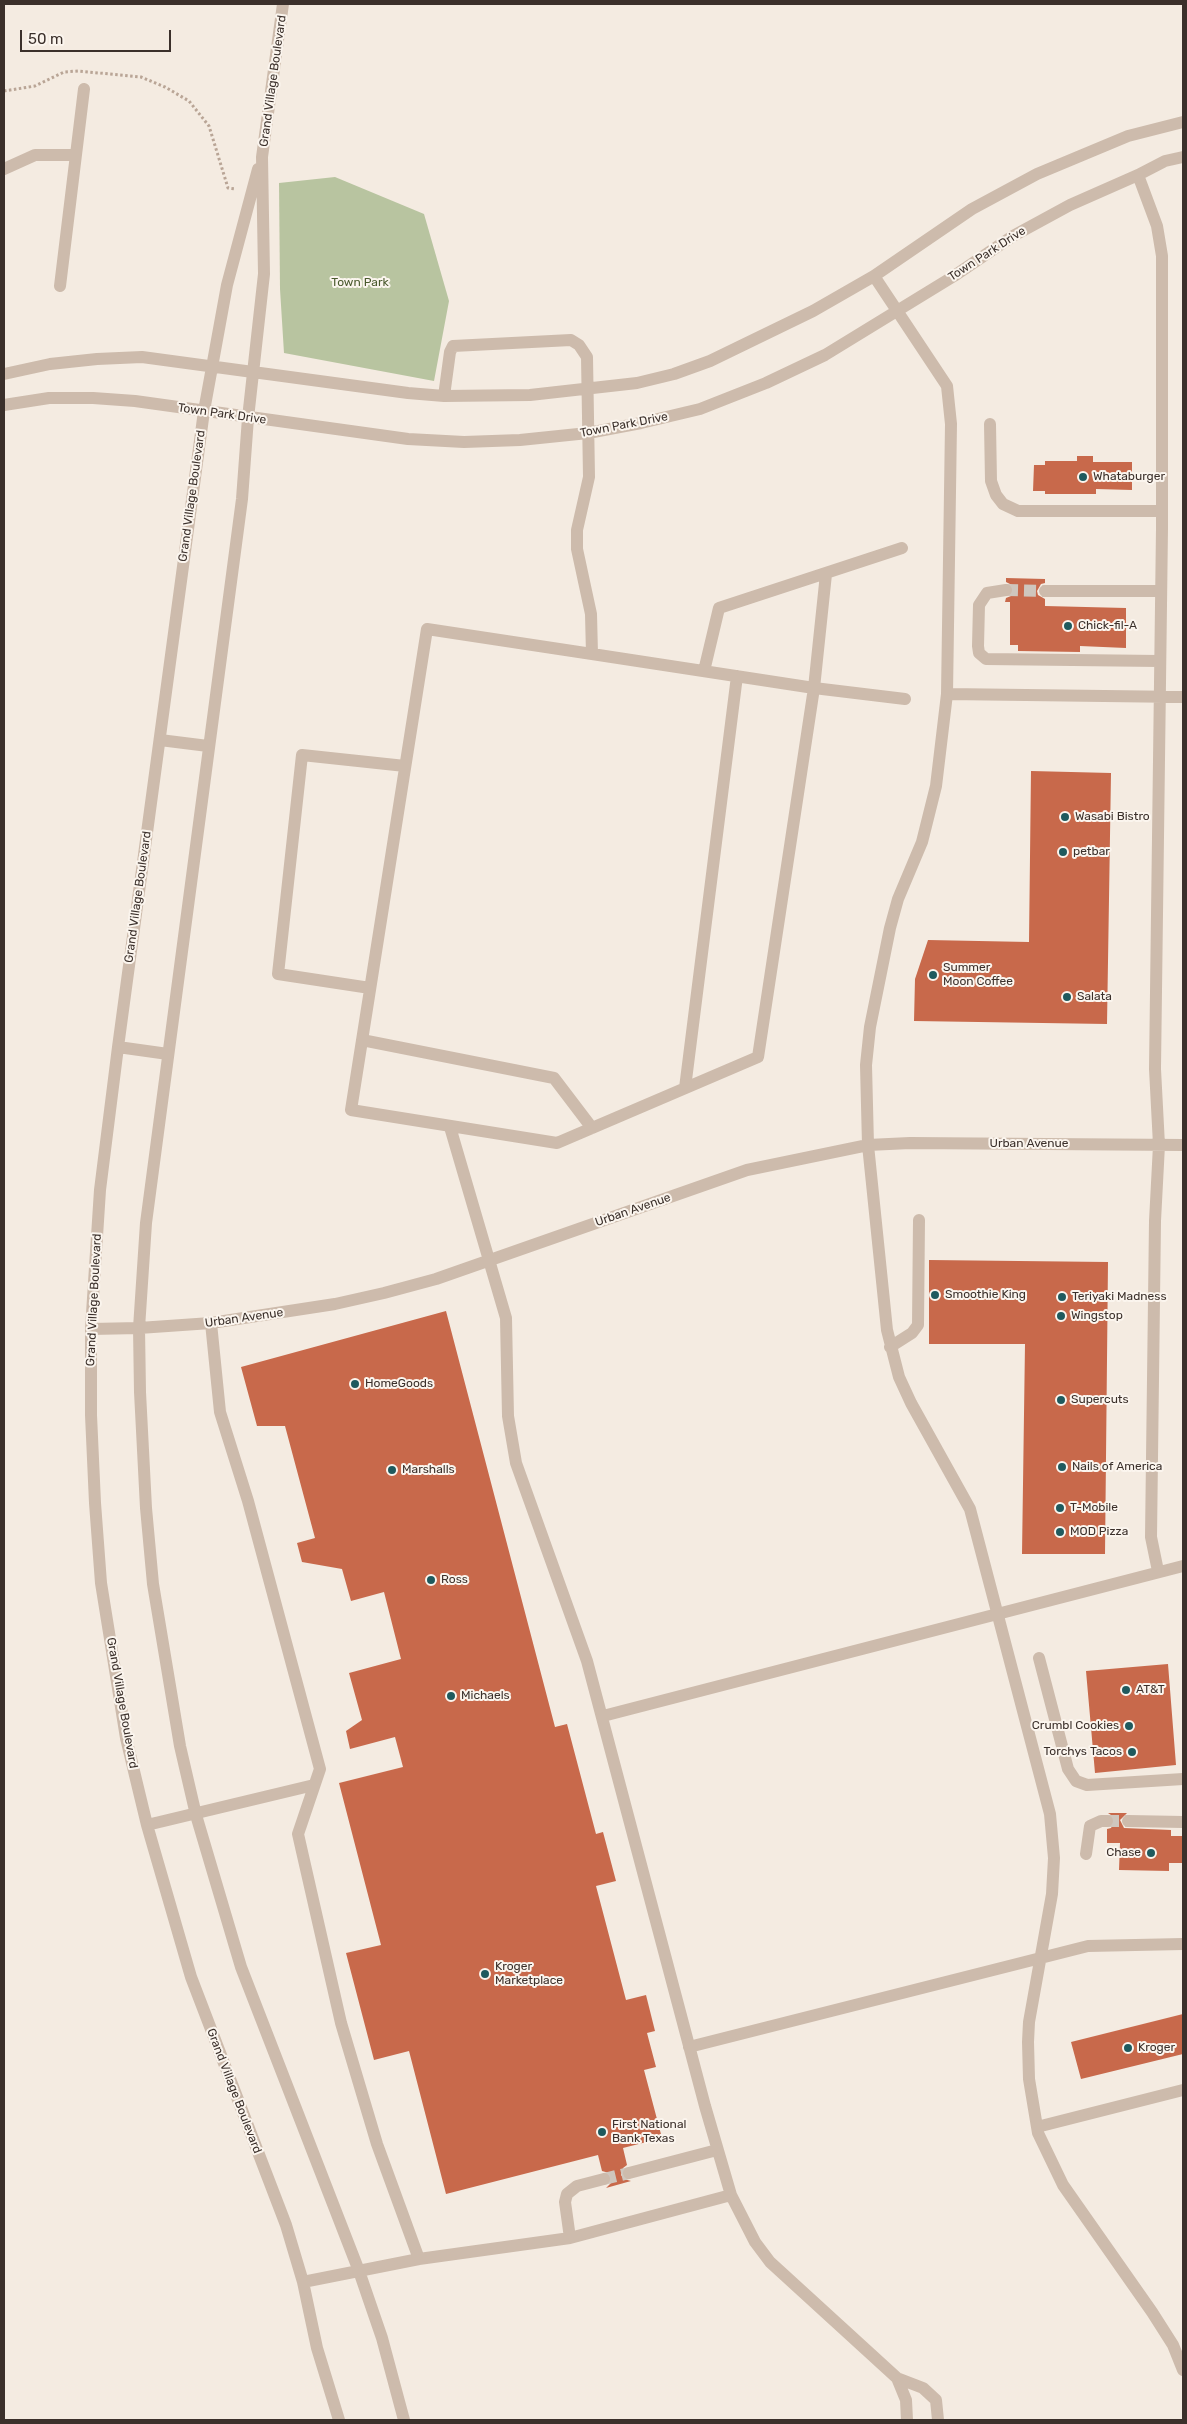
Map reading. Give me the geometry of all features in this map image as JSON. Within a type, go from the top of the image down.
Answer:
[{"type":"street","name":"Grand Village Boulevard","points":[[284,4],[262,157],[227,285],[204,411],[118,1046],[100,1190],[91,1329],[94,1504],[101,1583],[126,1738],[147,1825],[191,1977],[286,2225],[304,2282],[317,2348],[339,2420]]},
{"type":"street","points":[[60,286],[84,89]]},
{"type":"street","points":[[4,374],[50,364],[97,358],[142,357],[212,365],[388,391],[444,396],[530,395],[637,383],[674,374],[710,361],[813,311],[874,276],[972,209],[1037,174],[1128,136],[1183,122]]},
{"type":"street","points":[[4,169],[35,155],[76,155]]},
{"type":"street","name":"Grand Village Boulevard","points":[[262,157],[264,274],[248,418],[242,499],[146,1223],[139,1328],[145,1499],[153,1584],[180,1746],[196,1815],[241,1967],[359,2271],[382,2338],[404,2420]]},
{"type":"street","name":"Town Park Drive","points":[[4,405],[49,398],[93,398],[408,439],[455,441],[520,440],[588,433],[700,409],[766,383],[825,355],[1013,236],[1070,205],[1165,161],[1183,157]]},
{"type":"street","points":[[1138,175],[1157,226],[1162,256],[1162,511],[1158,696],[1155,1069],[1159,1145],[1154,1231],[1151,1536],[1158,1572]]},
{"type":"street","points":[[874,276],[947,386],[950,424],[947,694],[936,786],[922,842],[898,899],[890,928],[870,1027],[866,1065],[868,1145],[890,1347],[899,1376],[911,1402],[970,1509],[1050,1814],[1054,1858],[1052,1894],[1029,2022],[1028,2042],[1029,2079],[1037,2127],[1063,2185],[1173,2344],[1183,2370]]},
{"type":"street","points":[[444,396],[452,346],[571,340],[579,345],[587,357],[589,477],[577,530],[577,548],[591,614],[592,654]]},
{"type":"street","points":[[990,424],[991,481],[996,495],[1003,504],[1018,511],[1162,511]]},
{"type":"street","points":[[704,671],[719,608],[902,548]]},
{"type":"street","points":[[826,574],[814,688],[758,1057],[557,1143],[351,1110],[427,629],[814,688],[905,699]]},
{"type":"street","points":[[1006,590],[987,593],[979,605],[978,646],[979,653],[986,659],[1159,660]]},
{"type":"street","points":[[1045,591],[1160,591]]},
{"type":"street","points":[[686,1088],[738,676]]},
{"type":"street","points":[[947,694],[1183,697]]},
{"type":"street","points":[[160,740],[208,746]]},
{"type":"street","points":[[370,988],[278,974],[302,755],[405,766]]},
{"type":"street","points":[[362,1040],[554,1078],[592,1128]]},
{"type":"street","points":[[118,1046],[168,1054]]},
{"type":"street","points":[[450,1127],[506,1318],[508,1416],[516,1463],[571,1612],[603,1716],[689,2048],[731,2195],[755,2242],[770,2262],[898,2378],[923,2388],[936,2400],[938,2420]]},
{"type":"street","name":"Urban Avenue","points":[[91,1329],[210,1323],[335,1304],[436,1279],[747,1170],[868,1145],[910,1143],[1183,1145]]},
{"type":"street","points":[[890,1347],[912,1333],[918,1324],[919,1220]]},
{"type":"street","points":[[210,1323],[220,1412],[248,1501],[320,1769],[298,1834],[341,2022],[377,2144],[419,2259]]},
{"type":"street","points":[[603,1716],[1183,1566]]},
{"type":"street","points":[[1039,1658],[1068,1769],[1076,1781],[1087,1785],[1183,1779]]},
{"type":"street","points":[[147,1825],[196,1815],[314,1785]]},
{"type":"street","points":[[1086,1854],[1090,1826],[1101,1821],[1107,1821]]},
{"type":"street","points":[[1128,1821],[1183,1822]]},
{"type":"street","points":[[689,2048],[1040,1956],[1088,1946],[1183,1944]]},
{"type":"street","points":[[1037,2127],[1183,2090]]},
{"type":"street","points":[[629,2173],[717,2150]]},
{"type":"street","points":[[570,2238],[565,2202],[567,2194],[576,2186],[604,2179]]},
{"type":"street","points":[[304,2282],[419,2259],[570,2238],[731,2195]]},
{"type":"street","points":[[898,2378],[906,2400],[907,2420]]},
{"type":"path","points":[[4,92],[35,86],[64,72],[78,71],[141,76],[189,101],[209,126],[228,188],[251,193]]},
{"type":"green space","name":"Town Park","points":[[335,177],[424,214],[449,301],[434,381],[284,353],[280,289],[279,183]]},
{"type":"building","name":"Whataburger","points":[[1077,456],[1093,456],[1093,462],[1132,462],[1132,490],[1096,489],[1096,494],[1045,494],[1045,491],[1033,491],[1034,465],[1045,465],[1045,461],[1077,461]]},
{"type":"building","name":"Chick-fil-A","points":[[1006,578],[1045,579],[1045,583],[1041,584],[1037,591],[1038,595],[1045,599],[1045,606],[1126,608],[1126,648],[1080,646],[1080,652],[1018,651],[1018,645],[1010,645],[1010,602],[1005,602],[1006,598],[1011,596],[1014,589],[1012,585],[1006,582]]},
{"type":"building","points":[[1031,771],[1111,773],[1107,1024],[914,1021],[915,979],[928,940],[1029,942]]},
{"type":"building","points":[[929,1260],[1108,1262],[1105,1554],[1022,1554],[1025,1344],[929,1344]]},
{"type":"building","points":[[446,1311],[555,1727],[567,1724],[596,1834],[603,1832],[616,1881],[596,1886],[626,2000],[646,1995],[655,2031],[647,2033],[656,2067],[644,2070],[662,2138],[623,2148],[627,2165],[623,2168],[621,2175],[624,2179],[631,2181],[606,2188],[612,2182],[612,2177],[609,2173],[602,2171],[598,2155],[446,2194],[409,2051],[374,2060],[346,1953],[381,1945],[339,1783],[403,1767],[395,1737],[350,1749],[346,1731],[362,1720],[349,1673],[401,1659],[384,1592],[351,1601],[342,1569],[302,1562],[297,1543],[315,1538],[285,1426],[257,1426],[241,1367]]},
{"type":"building","points":[[1168,1664],[1176,1765],[1095,1773],[1086,1671]]},
{"type":"building","name":"Chase","points":[[1108,1813],[1127,1813],[1120,1820],[1124,1828],[1171,1830],[1171,1836],[1183,1836],[1182,1863],[1169,1863],[1169,1871],[1119,1870],[1120,1843],[1107,1843],[1107,1829],[1111,1828],[1115,1821],[1114,1817]]},
{"type":"building","name":"Kroger","points":[[1183,2014],[1183,2054],[1081,2079],[1071,2042]]},
{"type":"tunnel","points":[[1006,590],[1045,591]]},
{"type":"tunnel","points":[[1107,1821],[1128,1821]]},
{"type":"tunnel","points":[[604,2179],[629,2173]]},
{"type":"place","name":"Whataburger","points":[[1083,477]]},
{"type":"place","name":"Chick-fil-A","points":[[1068,626]]},
{"type":"place","name":"Wasabi Bistro","points":[[1065,817]]},
{"type":"place","name":"petbar","points":[[1063,852]]},
{"type":"place","name":"Summer Moon Coffee","points":[[933,975]]},
{"type":"place","name":"Salata","points":[[1067,997]]},
{"type":"place","name":"Smoothie King","points":[[935,1295]]},
{"type":"place","name":"Teriyaki Madness","points":[[1062,1297]]},
{"type":"place","name":"Wingstop","points":[[1061,1316]]},
{"type":"place","name":"HomeGoods","points":[[355,1384]]},
{"type":"place","name":"Supercuts","points":[[1061,1400]]},
{"type":"place","name":"Nails of America","points":[[1062,1467]]},
{"type":"place","name":"Marshalls","points":[[392,1470]]},
{"type":"place","name":"T-Mobile","points":[[1060,1508]]},
{"type":"place","name":"MOD Pizza","points":[[1060,1532]]},
{"type":"place","name":"Ross","points":[[431,1580]]},
{"type":"place","name":"AT&T","points":[[1126,1690]]},
{"type":"place","name":"Michaels","points":[[451,1696]]},
{"type":"place","name":"Crumbl Cookies","points":[[1129,1726]]},
{"type":"place","name":"Torchys Tacos","points":[[1132,1752]]},
{"type":"place","name":"Chase","points":[[1151,1853]]},
{"type":"place","name":"Kroger Marketplace","points":[[485,1974]]},
{"type":"place","name":"Kroger","points":[[1128,2048]]},
{"type":"place","name":"First National Bank Texas","points":[[602,2132]]}]
